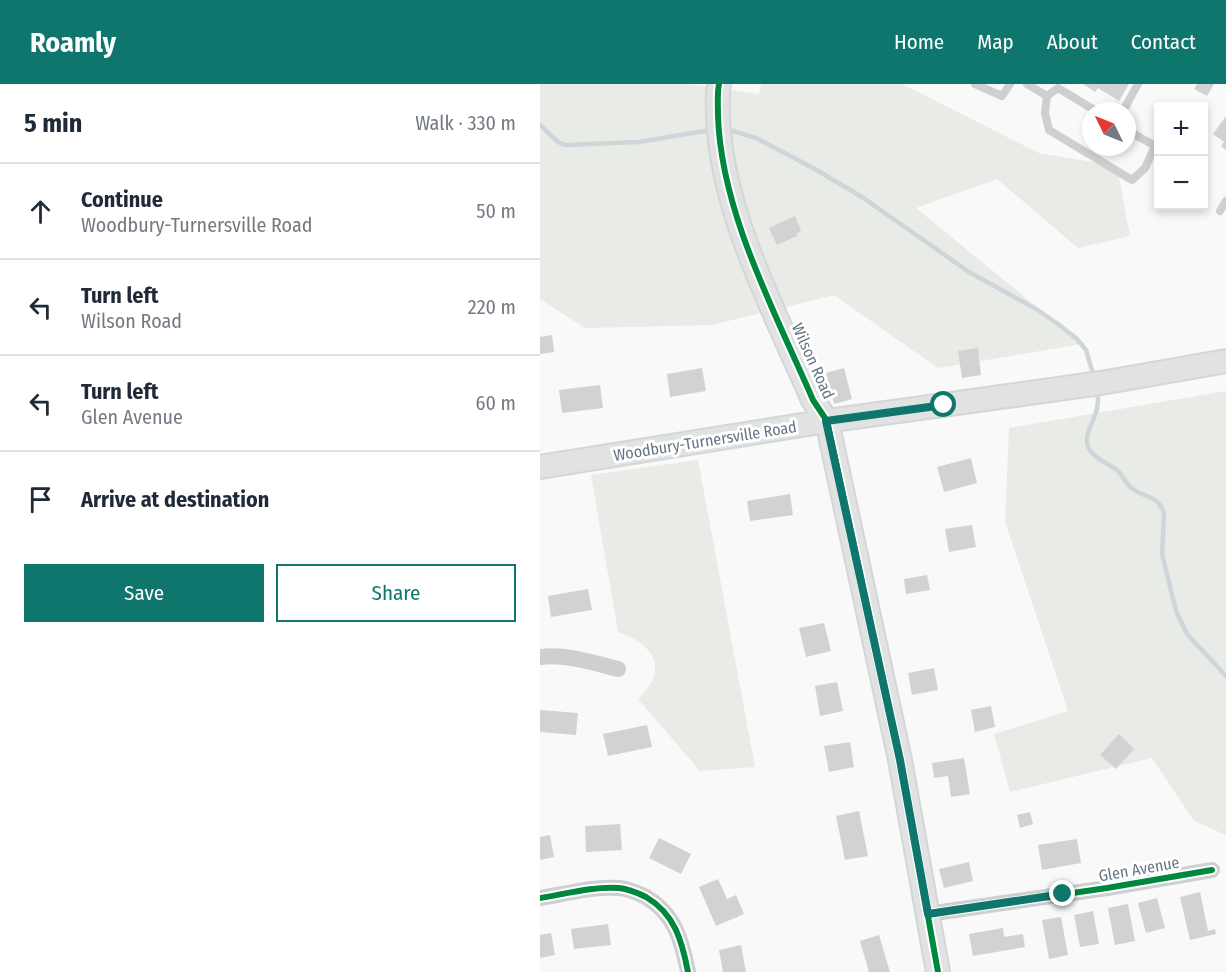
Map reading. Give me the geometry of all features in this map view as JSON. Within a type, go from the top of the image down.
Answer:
[{"type":"street","name":"Wilson Road","points":[[718,84],[719,144],[731,201],[809,389],[826,421],[900,760],[938,972]]},
{"type":"street","name":"Woodbury-Turnersville Road","points":[[540,467],[826,421],[1093,384],[1226,361]]},
{"type":"street","points":[[540,657],[563,656],[618,669]]},
{"type":"street","name":"Glen Avenue","points":[[928,914],[1212,870]]},
{"type":"street","points":[[540,898],[611,888],[623,888],[637,893],[658,905],[673,922],[681,941],[687,972]]},
{"type":"lane","points":[[975,84],[1002,96],[1010,84]]},
{"type":"lane","points":[[1027,84],[1047,96]]},
{"type":"lane","points":[[1128,102],[1138,84]]},
{"type":"lane","points":[[1082,103],[1058,88],[1047,96],[1045,113],[1049,130],[1082,150]]},
{"type":"lane","points":[[1092,156],[1132,180],[1145,168],[1155,146],[1136,135]]},
{"type":"lane","points":[[1220,211],[1226,201]]},
{"type":"shaded area","points":[[540,84],[688,84],[759,94],[761,84],[902,84],[1039,153],[1117,166],[1130,236],[1078,248],[997,179],[916,208],[1082,344],[938,368],[834,295],[712,325],[585,328],[540,299]]},
{"type":"shaded area","points":[[1226,391],[1226,835],[1194,821],[1152,758],[1010,792],[994,734],[1068,711],[1005,522],[1009,428]]},
{"type":"shaded area","points":[[698,460],[755,767],[700,771],[638,699],[653,678],[655,668],[649,651],[641,643],[618,632],[591,475]]},
{"type":"building","points":[[1083,84],[1129,84],[1119,101],[1098,88],[1095,92]]},
{"type":"building","points":[[1197,84],[1214,84],[1207,96],[1194,89]]},
{"type":"building","points":[[1226,116],[1226,150],[1221,146],[1224,142],[1213,134]]},
{"type":"building","points":[[795,216],[801,231],[796,234],[797,236],[777,245],[769,228]]},
{"type":"building","points":[[552,335],[554,352],[540,354],[540,337]]},
{"type":"building","points":[[978,348],[981,375],[962,378],[958,351]]},
{"type":"building","points":[[702,368],[706,391],[670,397],[667,374]]},
{"type":"building","points":[[844,368],[852,399],[834,404],[826,373]]},
{"type":"building","points":[[600,385],[603,408],[562,413],[559,390]]},
{"type":"building","points":[[971,458],[977,483],[944,492],[937,467]]},
{"type":"building","points":[[790,494],[793,515],[750,521],[747,501]]},
{"type":"building","points":[[972,525],[976,547],[949,552],[945,529]]},
{"type":"building","points":[[927,575],[930,590],[906,594],[904,579]]},
{"type":"building","points":[[588,589],[592,610],[551,617],[548,596]]},
{"type":"building","points":[[824,623],[831,651],[806,657],[799,628]]},
{"type":"building","points":[[934,668],[938,690],[912,695],[908,673]]},
{"type":"building","points":[[837,682],[843,711],[820,716],[815,686]]},
{"type":"building","points":[[991,706],[995,727],[975,732],[971,710]]},
{"type":"building","points":[[540,710],[578,713],[576,735],[540,732]]},
{"type":"building","points":[[647,725],[652,747],[608,756],[603,734]]},
{"type":"building","points":[[1119,734],[1134,749],[1116,769],[1100,755]]},
{"type":"building","points":[[850,742],[854,767],[829,772],[824,746]]},
{"type":"building","points":[[964,758],[970,794],[951,797],[948,776],[934,778],[932,763]]},
{"type":"building","points":[[859,811],[868,856],[845,860],[836,816]]},
{"type":"building","points":[[1030,812],[1033,824],[1020,828],[1017,815]]},
{"type":"building","points":[[620,824],[622,850],[586,852],[585,826]]},
{"type":"building","points":[[550,835],[554,857],[540,860],[540,837]]},
{"type":"building","points":[[659,838],[691,854],[681,874],[649,858]]},
{"type":"building","points":[[1077,839],[1081,863],[1042,870],[1038,845]]},
{"type":"building","points":[[969,862],[973,881],[944,888],[939,869]]},
{"type":"building","points":[[718,879],[727,899],[736,895],[744,914],[716,926],[699,887]]},
{"type":"building","points":[[1200,892],[1208,931],[1215,929],[1216,934],[1190,940],[1180,897]]},
{"type":"building","points":[[1157,898],[1165,928],[1146,933],[1138,903]]},
{"type":"building","points":[[1128,904],[1135,941],[1115,945],[1108,908]]},
{"type":"building","points":[[1093,911],[1099,944],[1080,947],[1074,915]]},
{"type":"building","points":[[1061,917],[1068,955],[1049,959],[1042,920]]},
{"type":"building","points":[[608,924],[611,945],[574,949],[571,929]]},
{"type":"building","points":[[1003,928],[1004,937],[1023,934],[1025,947],[973,956],[969,934]]},
{"type":"building","points":[[551,933],[555,955],[540,958],[540,935]]},
{"type":"building","points":[[879,935],[890,972],[869,972],[860,941]]},
{"type":"building","points":[[741,945],[746,972],[723,972],[719,950]]},
{"type":"waterway","points":[[540,125],[558,142],[565,145],[638,142],[711,130]]},
{"type":"waterway","points":[[726,129],[756,138],[813,168],[862,197],[969,272],[1036,309],[1077,339],[1086,350],[1094,377]]},
{"type":"waterway","points":[[1097,391],[1097,408],[1087,436],[1089,449],[1095,456],[1118,471],[1131,487],[1156,501],[1162,508],[1164,514],[1162,554],[1176,611],[1187,634],[1226,676]]},
{"type":"cycle path","points":[[719,84],[718,116],[721,152],[739,225],[767,297],[813,400],[827,421],[900,760],[938,972]]},
{"type":"cycle path","points":[[928,914],[1212,870]]},
{"type":"cycle path","points":[[540,898],[609,888],[626,889],[646,897],[664,912],[676,929],[688,972]]},
{"type":"route","points":[[944,405],[826,421],[900,760],[928,914],[1063,894]]}]
